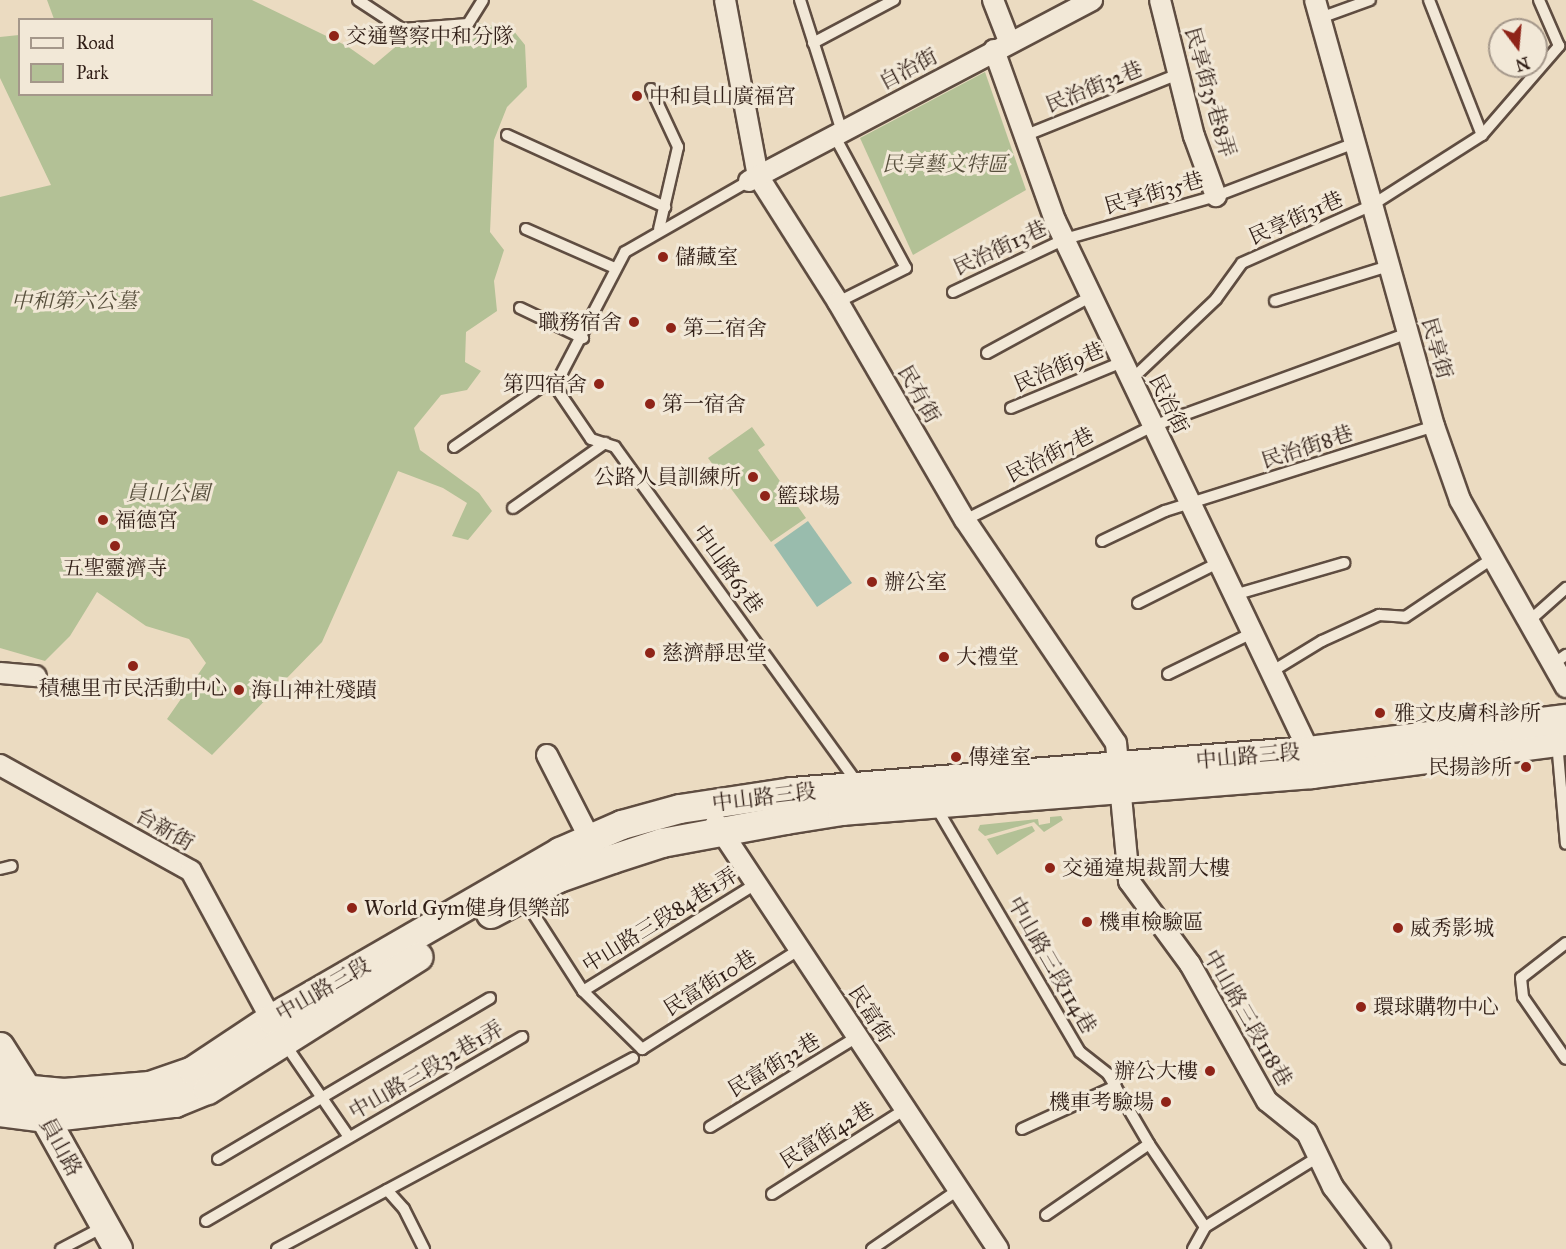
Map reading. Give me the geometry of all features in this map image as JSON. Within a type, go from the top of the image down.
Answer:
[{"type":"main road","name":"中山路三段","points":[[0,1112],[45,1118],[175,1103],[208,1090],[276,1029],[560,852],[622,825],[711,803],[860,787],[1119,778],[1310,763],[1563,734]]},
{"type":"main road","name":"中山路三段","points":[[0,1087],[30,1092],[150,1086],[193,1071],[558,878],[613,859],[718,831],[842,811],[934,804],[1119,778]]},
{"type":"main road","name":"員山路","points":[[0,1047],[30,1092],[112,1237]]},
{"type":"street","name":"民有街","points":[[725,0],[753,179],[838,302],[965,520],[1116,743],[1119,778]]},
{"type":"street","name":"民治街","points":[[993,0],[1001,46],[1024,136],[1065,239],[1271,672],[1310,763]]},
{"type":"street","name":"自治街","points":[[753,179],[1001,46],[1092,0]]},
{"type":"street","name":"民享街35巷8弄","points":[[1160,0],[1194,136],[1216,196]]},
{"type":"street","name":"民享街","points":[[1317,9],[1434,426],[1460,500],[1529,621],[1559,659],[1566,687]]},
{"type":"street","points":[[0,673],[36,676]]},
{"type":"street","points":[[547,755],[591,839]]},
{"type":"street","name":"台新街","points":[[0,765],[192,871],[276,1029]]},
{"type":"street","name":"中山路三段118巷","points":[[1119,778],[1129,881],[1190,964],[1267,1101],[1307,1133],[1333,1187],[1380,1249]]},
{"type":"street","name":"民富街","points":[[711,803],[718,831],[757,883],[904,1110],[998,1249]]},
{"type":"lane","points":[[358,0],[402,29],[468,24],[483,0]]},
{"type":"lane","points":[[800,0],[838,134],[906,268],[838,302]]},
{"type":"lane","points":[[813,43],[894,0]]},
{"type":"lane","points":[[1317,9],[1370,0]]},
{"type":"lane","points":[[1429,0],[1482,135]]},
{"type":"lane","name":"民享街31巷","points":[[1131,380],[1216,299],[1242,263],[1372,205],[1482,135],[1559,46],[1539,0]]},
{"type":"lane","name":"民治街32巷","points":[[1024,136],[1178,74]]},
{"type":"lane","points":[[651,89],[678,147],[659,230]]},
{"type":"lane","points":[[507,135],[665,207]]},
{"type":"lane","name":"民享街35巷","points":[[1065,239],[1216,196],[1355,143]]},
{"type":"lane","points":[[454,447],[544,386],[555,386],[583,338],[615,267],[625,252],[659,230],[753,179]]},
{"type":"lane","points":[[526,229],[615,267]]},
{"type":"lane","name":"民治街13巷","points":[[953,292],[1065,239]]},
{"type":"lane","points":[[1275,301],[1389,266]]},
{"type":"lane","points":[[987,353],[1092,296]]},
{"type":"lane","points":[[520,308],[583,338]]},
{"type":"lane","name":"民治街7巷","points":[[965,520],[1153,426],[1408,333]]},
{"type":"lane","name":"民治街9巷","points":[[1011,408],[1122,362]]},
{"type":"lane","name":"中山路63巷","points":[[555,386],[591,439],[615,447],[860,787]]},
{"type":"lane","name":"民治街8巷","points":[[1102,541],[1165,512],[1191,506],[1434,426]]},
{"type":"lane","points":[[513,508],[604,443]]},
{"type":"lane","points":[[1271,672],[1322,641],[1379,615],[1405,617],[1493,558]]},
{"type":"lane","points":[[1138,603],[1218,563]]},
{"type":"lane","points":[[1234,595],[1344,563]]},
{"type":"lane","points":[[1529,621],[1566,588]]},
{"type":"lane","points":[[1168,674],[1252,633]]},
{"type":"lane","points":[[1563,734],[1566,844]]},
{"type":"lane","name":"中山路三段114巷","points":[[934,804],[1080,1052],[1108,1074],[1149,1144],[1205,1227]]},
{"type":"lane","points":[[0,869],[12,866]]},
{"type":"lane","name":"中山路三段84巷1弄","points":[[583,991],[757,883]]},
{"type":"lane","points":[[522,897],[583,991]]},
{"type":"lane","points":[[1566,943],[1521,978],[1523,998],[1566,1059]]},
{"type":"lane","name":"民富街10巷","points":[[583,991],[642,1049],[800,949]]},
{"type":"lane","points":[[218,1159],[490,998]]},
{"type":"lane","points":[[276,1029],[350,1137]]},
{"type":"lane","name":"中山路三段32巷1弄","points":[[206,1221],[522,1037]]},
{"type":"lane","name":"民富街32巷","points":[[711,1127],[857,1037]]},
{"type":"lane","points":[[277,1249],[633,1058]]},
{"type":"lane","points":[[1022,1129],[1116,1086]]},
{"type":"lane","name":"民富街42巷","points":[[772,1194],[904,1110]]},
{"type":"lane","points":[[1046,1215],[1149,1144]]},
{"type":"lane","points":[[1193,1249],[1205,1227],[1318,1157]]},
{"type":"lane","points":[[387,1190],[404,1209],[424,1249]]},
{"type":"lane","points":[[872,1249],[958,1190]]},
{"type":"lane","points":[[61,1249],[112,1237]]},
{"type":"green space","name":"員山公園","points":[[47,0],[252,0],[347,46],[374,65],[413,32],[447,34],[479,23],[513,30],[525,45],[527,87],[507,107],[494,140],[490,232],[504,250],[494,281],[497,311],[466,332],[465,362],[481,371],[467,390],[441,395],[414,428],[420,450],[479,493],[492,511],[468,540],[452,536],[467,503],[443,488],[398,471],[322,642],[212,755],[167,719],[206,663],[189,639],[146,626],[97,592],[70,636],[45,661],[0,648],[0,197],[51,185],[0,78],[0,37],[18,35],[18,96],[213,96],[213,18],[54,18]]},
{"type":"green space","name":"民享藝文特區","points":[[985,72],[1026,190],[913,255],[860,138]]},
{"type":"green space","name":"籃球場","points":[[752,427],[765,445],[758,450],[806,518],[771,542],[708,458]]},
{"type":"green space","points":[[1061,816],[1063,820],[1044,832],[1034,822],[985,836],[978,830],[980,825],[1038,819],[1039,825],[1050,823],[1050,817]]},
{"type":"green space","points":[[1032,826],[1035,831],[997,855],[987,839]]},
{"type":"shaded area","points":[[808,521],[852,583],[817,607],[774,545]]},
{"type":"place","name":"交通警察中和分隊","points":[[334,36]]},
{"type":"place","name":"中和員山廣福宮","points":[[637,96]]},
{"type":"place","name":"儲藏室","points":[[663,257]]},
{"type":"place","name":"職務宿舍","points":[[634,322]]},
{"type":"place","name":"第二宿舍","points":[[671,328]]},
{"type":"place","name":"第四宿舍","points":[[599,384]]},
{"type":"place","name":"第一宿舍","points":[[650,404]]},
{"type":"place","name":"公路人員訓練所","points":[[753,477]]},
{"type":"place","name":"籃球場","points":[[765,496]]},
{"type":"place","name":"福德宮","points":[[103,520]]},
{"type":"place","name":"五聖靈濟寺","points":[[115,546]]},
{"type":"place","name":"辦公室","points":[[872,582]]},
{"type":"place","name":"慈濟靜思堂","points":[[650,653]]},
{"type":"place","name":"大禮堂","points":[[944,657]]},
{"type":"place","name":"積穗里市民活動中心","points":[[133,666]]},
{"type":"place","name":"海山神社殘蹟","points":[[239,690]]},
{"type":"place","name":"雅文皮膚科診所","points":[[1380,713]]},
{"type":"place","name":"傳達室","points":[[956,757]]},
{"type":"place","name":"民揚診所","points":[[1526,767]]},
{"type":"place","name":"交通違規裁罰大樓","points":[[1050,868]]},
{"type":"place","name":"World Gym健身俱樂部","points":[[352,908]]},
{"type":"place","name":"機車檢驗區","points":[[1087,922]]},
{"type":"place","name":"威秀影城","points":[[1398,928]]},
{"type":"place","name":"環球購物中心","points":[[1361,1007]]},
{"type":"place","name":"辦公大樓","points":[[1210,1071]]},
{"type":"place","name":"機車考驗場","points":[[1166,1102]]},
{"type":"park label","name":"中和第六公墓","points":[[74,301]]}]
